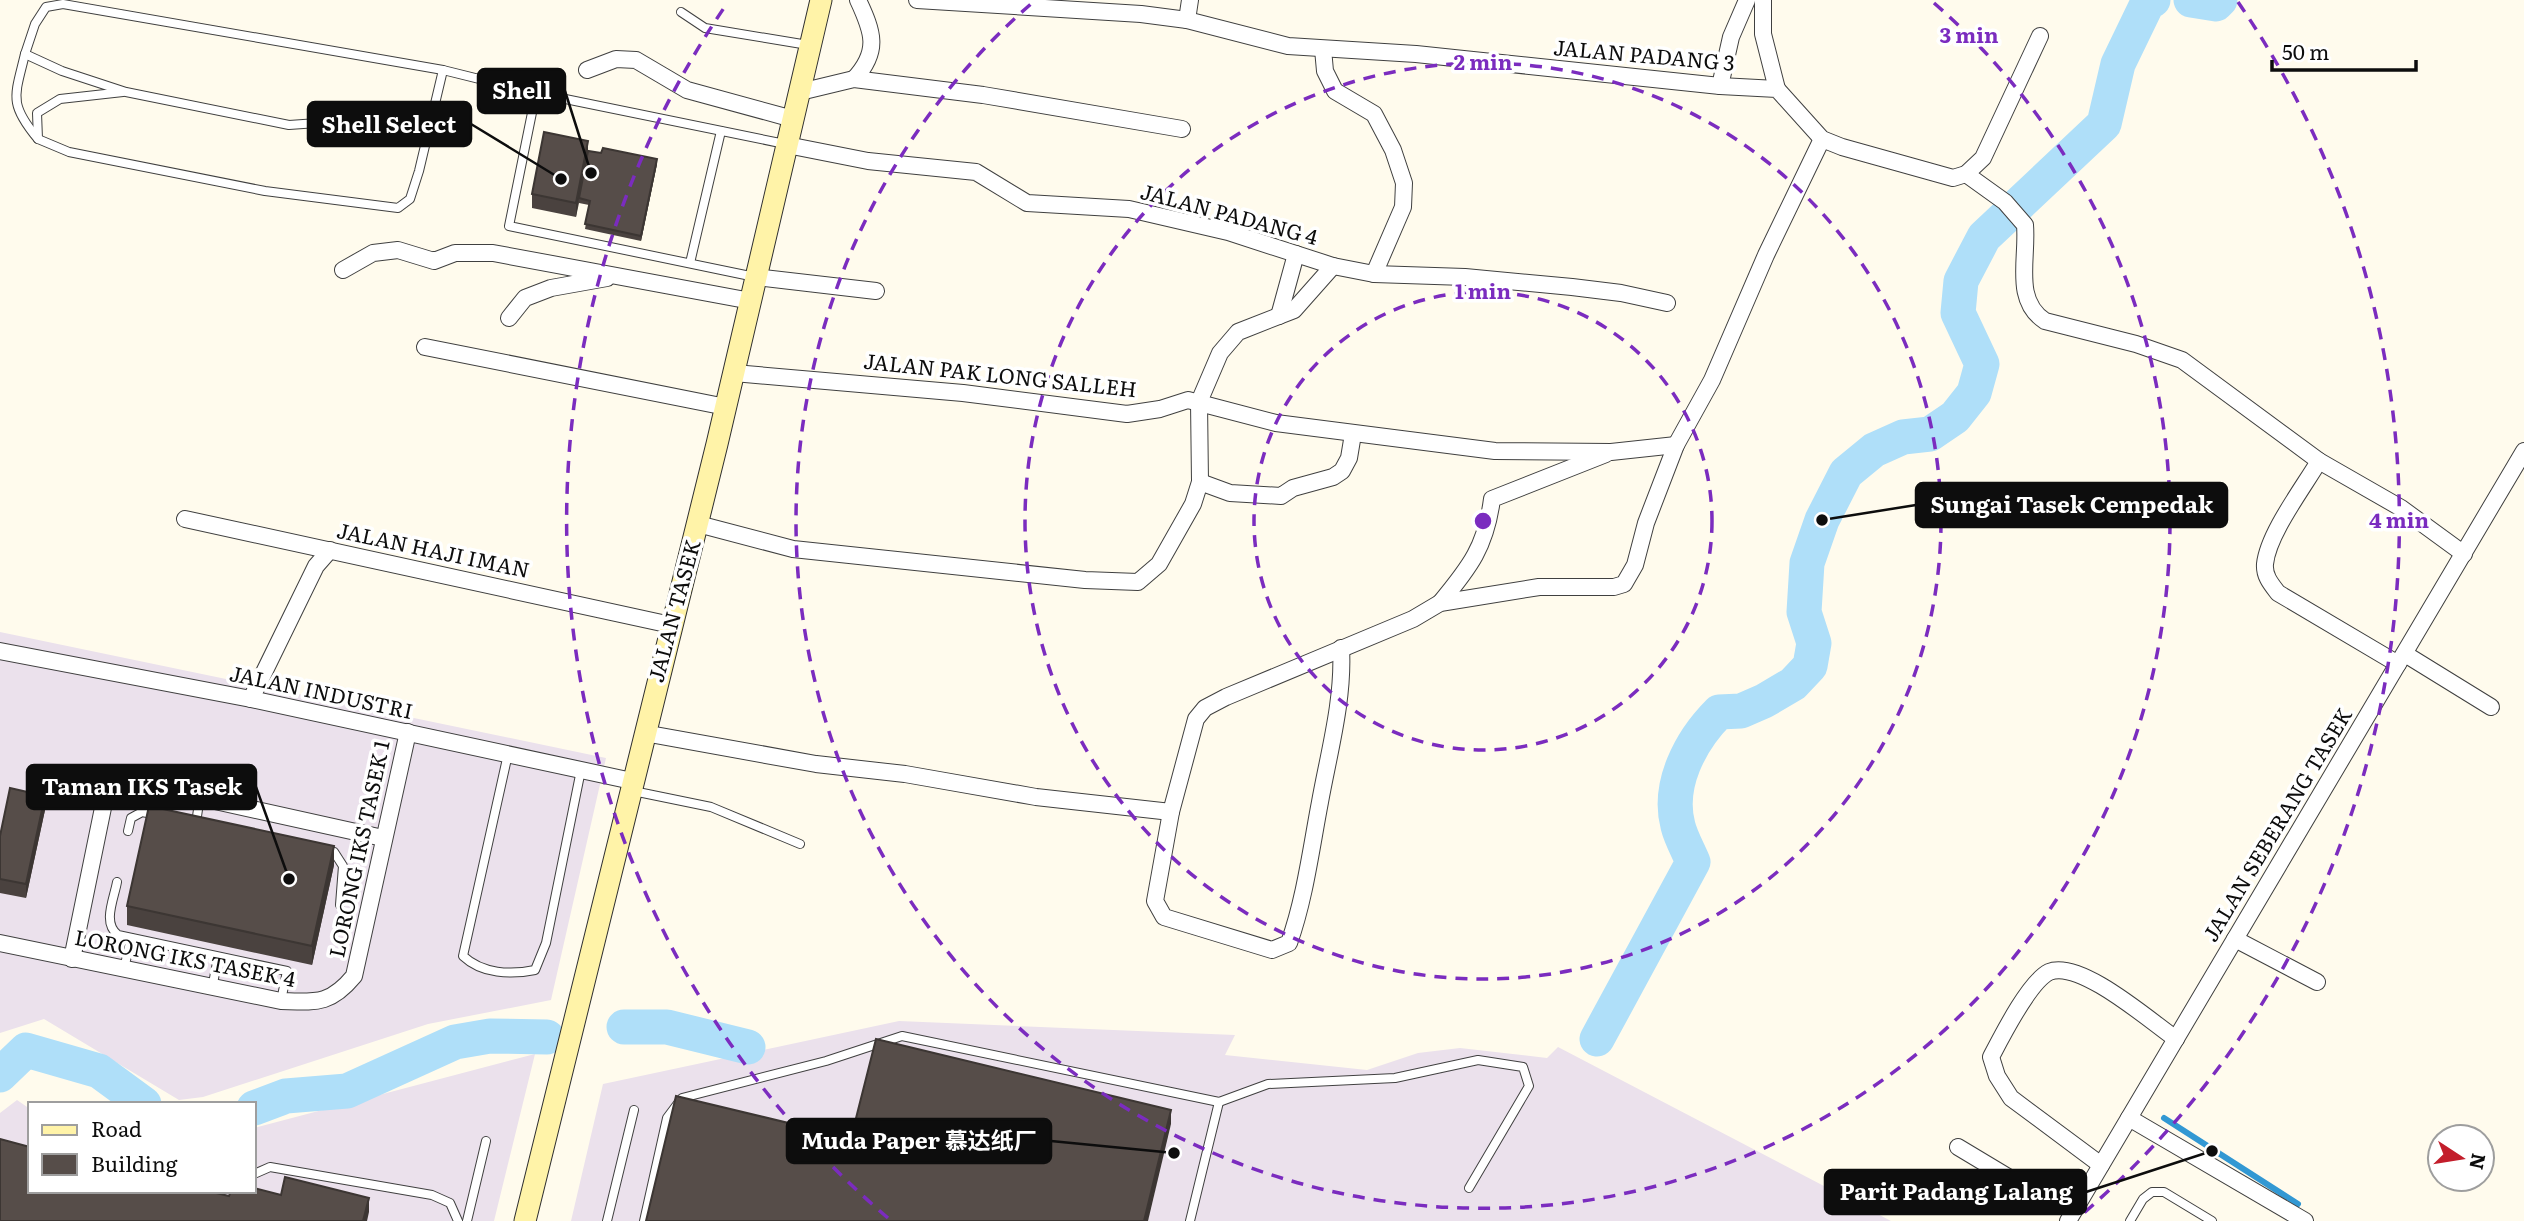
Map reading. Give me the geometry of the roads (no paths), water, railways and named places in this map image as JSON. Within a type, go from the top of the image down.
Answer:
[{"type":"main road","name":"JALAN TASEK","points":[[525,1221],[698,524],[821,0]]},
{"type":"street","points":[[854,79],[868,64],[872,43],[868,21],[858,0]]},
{"type":"street","name":"JALAN PADANG 3","points":[[917,0],[1186,20],[1289,46],[1416,54],[1720,86],[1777,89]]},
{"type":"street","points":[[1186,20],[1190,0]]},
{"type":"street","points":[[1720,86],[1731,37],[1747,0]]},
{"type":"street","points":[[1763,0],[1763,34],[1777,89],[1822,139],[1953,178],[1966,174],[1983,158],[2040,36]]},
{"type":"street","points":[[1323,49],[1325,71],[1335,91],[1374,114],[1393,150],[1404,183],[1403,207],[1374,274]]},
{"type":"street","points":[[587,69],[616,59],[636,60],[687,90],[793,119]]},
{"type":"street","points":[[800,92],[854,79],[983,95],[1182,129]]},
{"type":"street","points":[[1440,603],[1539,587],[1614,587],[1624,583],[1635,565],[1646,523],[1676,445],[1712,380],[1766,255],[1822,139]]},
{"type":"street","name":"JALAN PADANG 4","points":[[788,145],[868,161],[976,172],[998,188],[1027,203],[1129,209],[1228,232],[1334,267],[1374,274],[1465,277],[1559,286],[1621,293],[1667,303]]},
{"type":"street","points":[[1966,174],[2005,202],[2025,225],[2026,300],[2033,313],[2045,321],[2136,344],[2182,360],[2319,461],[2390,501],[2464,554]]},
{"type":"street","points":[[343,270],[373,253],[398,250],[434,261],[455,253],[493,253],[751,302]]},
{"type":"street","points":[[1279,316],[1296,254]]},
{"type":"street","points":[[698,524],[793,549],[1085,580],[1138,582],[1160,564],[1193,503],[1200,482],[1199,402],[1220,353],[1238,331],[1294,310],[1334,267]]},
{"type":"street","points":[[509,318],[525,298],[551,288],[616,276]]},
{"type":"street","points":[[757,277],[876,291]]},
{"type":"street","points":[[425,347],[726,407]]},
{"type":"street","name":"JALAN PAK LONG SALLEH","points":[[734,373],[963,393],[1127,414],[1160,409],[1188,400],[1276,423],[1495,451],[1611,452],[1676,445]]},
{"type":"street","points":[[1200,482],[1230,493],[1281,496],[1293,488],[1333,477],[1342,471],[1349,458],[1353,434]]},
{"type":"street","name":"JALAN SEBERANG TASEK","points":[[2071,1216],[2524,451]]},
{"type":"street","points":[[1341,648],[1336,719],[1306,876],[1289,943],[1272,950],[1164,918],[1155,901],[1171,812],[1193,728],[1205,708],[1341,648],[1413,619],[1440,603],[1472,564],[1488,529],[1492,499],[1585,465],[1611,452]]},
{"type":"street","points":[[2319,461],[2278,529],[2265,562],[2267,577],[2278,593],[2491,707]]},
{"type":"street","name":"JALAN HAJI IMAN","points":[[185,519],[671,625]]},
{"type":"street","points":[[251,699],[316,566],[330,550]]},
{"type":"street","name":"JALAN INDUSTRI","points":[[0,651],[408,732],[582,770],[631,786]]},
{"type":"street","name":"LORONG IKS TASEK 1","points":[[354,976],[408,732]]},
{"type":"street","points":[[644,733],[816,764],[905,774],[1036,797],[1171,812]]},
{"type":"street","points":[[72,959],[106,798],[120,786],[143,785],[200,796],[383,838]]},
{"type":"street","points":[[2235,939],[2317,982]]},
{"type":"street","name":"LORONG IKS TASEK 4","points":[[0,943],[212,989],[281,1001],[314,1002],[339,994],[354,976]]},
{"type":"street","points":[[2101,1165],[2011,1097],[1997,1076],[1991,1057],[2015,1011],[2047,973],[2061,969],[2096,983],[2176,1039]]},
{"type":"street","points":[[2129,1118],[2305,1221]]},
{"type":"street","points":[[1958,1147],[2071,1216]]},
{"type":"lane","points":[[443,70],[410,199],[398,208],[265,191],[69,152],[38,139],[20,117],[15,96],[35,24],[46,7],[63,4],[443,70],[536,93],[788,145]]},
{"type":"lane","points":[[681,12],[705,28],[810,46]]},
{"type":"lane","points":[[25,54],[62,71],[126,92],[289,125],[432,114]]},
{"type":"lane","points":[[38,139],[37,113],[60,99],[126,92]]},
{"type":"lane","points":[[536,93],[509,226],[757,277]]},
{"type":"lane","points":[[691,263],[722,131]]},
{"type":"lane","points":[[508,754],[463,956],[472,964],[489,971],[520,973],[535,970],[546,943],[582,770]]},
{"type":"lane","points":[[631,786],[711,807],[800,844]]},
{"type":"lane","points":[[196,823],[200,796]]},
{"type":"lane","points":[[128,831],[131,818],[142,812],[169,817]]},
{"type":"lane","points":[[182,820],[208,825]]},
{"type":"lane","points":[[309,847],[334,852],[343,866],[340,905]]},
{"type":"lane","points":[[117,882],[109,922],[111,929],[131,938],[287,971],[281,1001]]},
{"type":"lane","points":[[124,970],[131,938]]},
{"type":"lane","points":[[212,989],[218,957]]},
{"type":"lane","points":[[644,1221],[667,1118],[682,1098],[826,1061],[902,1036],[1219,1102],[1268,1084],[1395,1078],[1478,1060],[1523,1067],[1528,1086],[1469,1188]]},
{"type":"lane","points":[[1190,1221],[1219,1102]]},
{"type":"lane","points":[[607,1221],[634,1110]]},
{"type":"lane","points":[[467,1221],[486,1142]]},
{"type":"lane","points":[[256,1173],[270,1167],[432,1195],[450,1203],[458,1221]]},
{"type":"lane","points":[[2130,1221],[2143,1199],[2152,1192],[2164,1192],[2212,1221]]},
{"type":"waterway","points":[[1597,1039],[1693,862],[1679,830],[1675,811],[1678,780],[1690,750],[1719,712],[1741,711],[1764,701],[1793,684],[1810,666],[1814,643],[1804,612],[1807,563],[1822,520],[1846,473],[1874,450],[1903,437],[1930,434],[1955,417],[1974,393],[1982,364],[1958,313],[1961,281],[1984,237],[2104,124],[2118,64],[2148,2],[2153,0]]},
{"type":"waterway","points":[[2191,0],[2216,4],[2220,0]]},
{"type":"waterway","points":[[624,1027],[667,1027],[748,1047]]},
{"type":"waterway","points":[[256,1107],[286,1096],[347,1091],[455,1042],[490,1036],[547,1037]]},
{"type":"waterway","points":[[0,1075],[26,1050],[99,1071],[141,1102]]},
{"type":"waterway","points":[[2164,1118],[2298,1204]]},
{"type":"place","name":"Shell","points":[[591,173]]},
{"type":"place","name":"Shell Select","points":[[561,179]]},
{"type":"place","name":"Sungai Tasek Cempedak","points":[[1822,520]]},
{"type":"place","name":"Taman IKS Tasek","points":[[289,879]]},
{"type":"place","name":"Parit Padang Lalang","points":[[2212,1151]]},
{"type":"place","name":"Muda Paper 慕达纸厂","points":[[1174,1153]]}]
